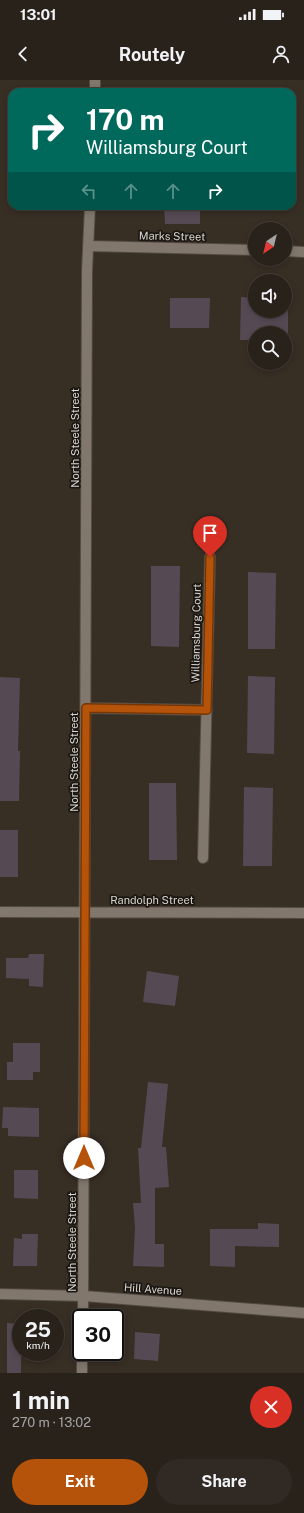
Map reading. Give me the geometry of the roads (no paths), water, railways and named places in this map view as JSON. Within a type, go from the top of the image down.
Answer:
[{"type":"street","name":"North Steele Street","points":[[83,1309],[88,246],[90,210]]},
{"type":"street","name":"Marks Street","points":[[88,246],[248,250]]},
{"type":"street","points":[[292,251],[304,252]]},
{"type":"street","name":"Williamsburg Court","points":[[204,858],[210,557]]},
{"type":"street","points":[[86,708],[207,710]]},
{"type":"street","name":"Randolph Street","points":[[0,912],[304,913]]},
{"type":"street","name":"Hill Avenue","points":[[0,1294],[84,1296],[304,1313]]},
{"type":"street","points":[[82,1361],[82,1373]]}]
